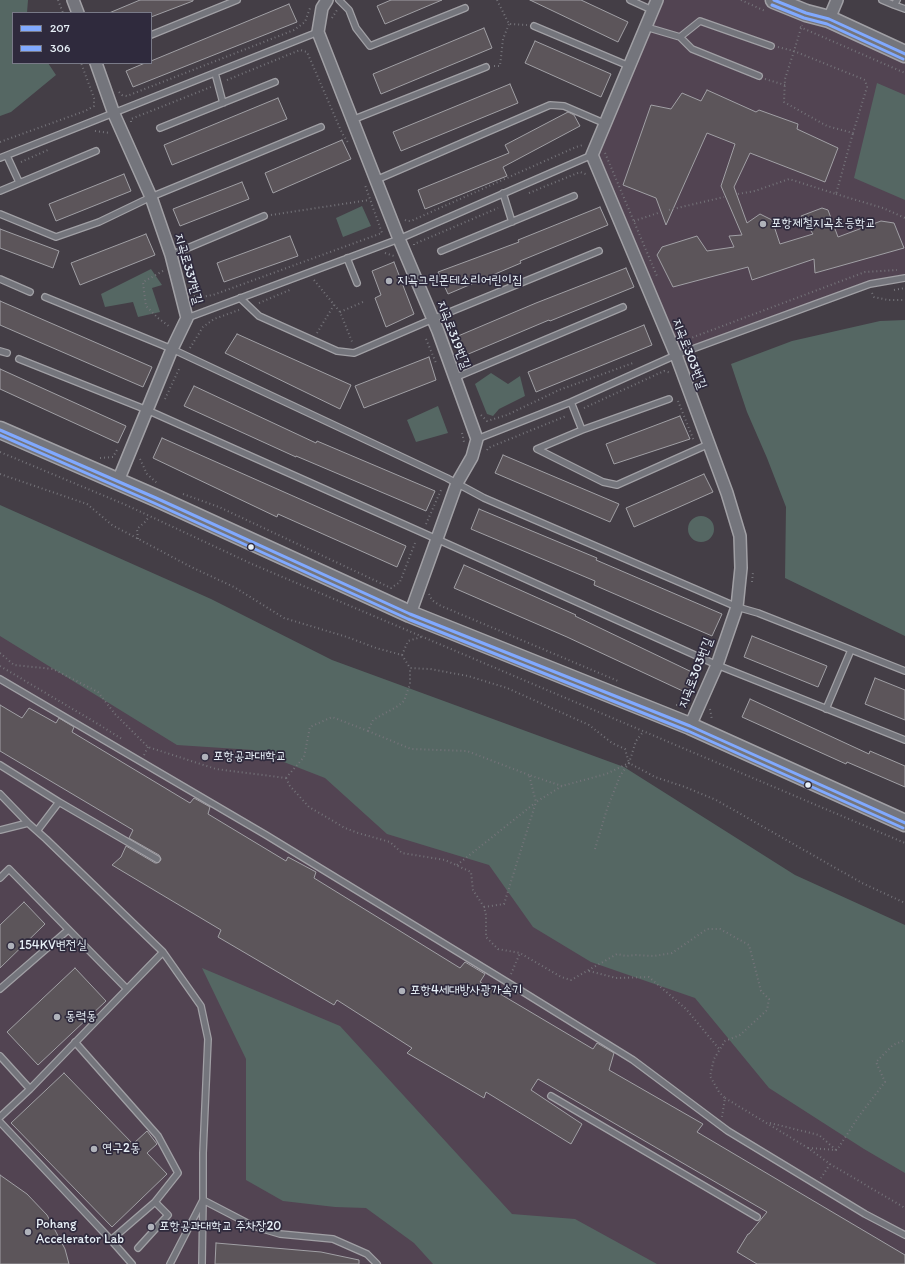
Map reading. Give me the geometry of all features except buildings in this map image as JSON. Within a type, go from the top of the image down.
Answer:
[{"type":"main road","points":[[770,6],[800,21],[829,19],[905,54]]},
{"type":"main road","points":[[0,430],[118,481],[410,614],[690,726],[905,823]]},
{"type":"street","points":[[73,0],[78,12]]},
{"type":"street","points":[[829,19],[837,0]]},
{"type":"street","points":[[318,32],[324,2]]},
{"type":"street","points":[[592,155],[655,5]]},
{"type":"street","name":"지곡로319번길","points":[[318,32],[399,239],[433,320],[476,439]]},
{"type":"street","name":"지곡로337번길","points":[[96,64],[114,114],[151,197],[171,255],[187,318],[172,349],[118,481]]},
{"type":"street","name":"지곡로303번길","points":[[592,155],[676,355],[727,493],[740,536],[741,568],[736,598],[737,606],[717,665],[690,726]]},
{"type":"street","points":[[410,614],[458,483],[472,457],[476,439]]},
{"type":"lane","points":[[152,35],[237,0]]},
{"type":"lane","points":[[339,0],[349,10],[356,28],[370,46],[464,8]]},
{"type":"lane","points":[[630,0],[655,5]]},
{"type":"lane","points":[[882,0],[896,2],[905,9]]},
{"type":"lane","points":[[680,37],[700,21],[771,46]]},
{"type":"lane","points":[[534,26],[629,66]]},
{"type":"lane","points":[[646,27],[680,37],[692,49],[759,76]]},
{"type":"lane","points":[[0,158],[318,32]]},
{"type":"lane","points":[[352,120],[486,67]]},
{"type":"lane","points":[[215,73],[223,103]]},
{"type":"lane","points":[[160,128],[274,82]]},
{"type":"lane","points":[[376,180],[550,105],[564,106],[606,124]]},
{"type":"lane","points":[[0,214],[56,237],[99,222],[151,197],[321,127]]},
{"type":"lane","points":[[0,191],[96,151]]},
{"type":"lane","points":[[187,318],[399,239],[592,155]]},
{"type":"lane","points":[[7,156],[19,182]]},
{"type":"lane","points":[[503,193],[512,222]]},
{"type":"lane","points":[[441,251],[574,196]]},
{"type":"lane","points":[[171,255],[264,216]]},
{"type":"lane","points":[[240,298],[259,316],[337,351],[354,353],[600,251]]},
{"type":"lane","points":[[347,258],[357,283]]},
{"type":"lane","points":[[476,439],[570,402],[676,355],[870,284],[905,278]]},
{"type":"lane","points":[[0,279],[30,292]]},
{"type":"lane","points":[[45,297],[172,349],[458,483],[484,498],[737,606],[905,671]]},
{"type":"lane","points":[[454,378],[623,307]]},
{"type":"lane","points":[[0,350],[7,353]]},
{"type":"lane","points":[[19,359],[147,410],[717,665],[905,740]]},
{"type":"lane","points":[[669,399],[582,430],[537,449],[603,482],[617,485],[709,444]]},
{"type":"lane","points":[[570,402],[582,430]]},
{"type":"lane","points":[[826,709],[851,650]]},
{"type":"lane","points":[[0,679],[260,831],[507,982],[633,1060],[721,1126],[865,1214],[905,1235]]},
{"type":"lane","points":[[0,765],[59,802],[157,859]]},
{"type":"lane","points":[[0,794],[28,823],[163,952],[201,1006],[208,1039],[203,1153],[202,1264]]},
{"type":"lane","points":[[37,831],[59,802]]},
{"type":"lane","points":[[0,830],[28,823]]},
{"type":"lane","points":[[0,878],[9,869],[127,989]]},
{"type":"lane","points":[[0,989],[68,930]]},
{"type":"lane","points":[[0,1117],[30,1089],[163,952]]},
{"type":"lane","points":[[75,1042],[158,1136],[178,1173],[155,1202],[111,1240]]},
{"type":"lane","points":[[0,1056],[30,1089]]},
{"type":"lane","points":[[551,1096],[757,1217]]},
{"type":"lane","points":[[0,1122],[132,1264]]},
{"type":"lane","points":[[203,1200],[252,1226],[280,1234],[333,1239],[367,1254],[374,1263]]},
{"type":"lane","points":[[170,1264],[203,1200]]},
{"type":"lane","points":[[138,1248],[168,1215],[155,1202]]},
{"type":"path","points":[[58,0],[63,12]]},
{"type":"path","points":[[486,67],[500,66],[503,39],[509,24],[497,0]]},
{"type":"path","points":[[741,0],[770,6]]},
{"type":"path","points":[[118,91],[122,95],[127,96],[294,30],[306,22],[310,7]]},
{"type":"path","points":[[853,133],[827,126],[784,102],[785,79],[794,52],[800,21],[905,73]]},
{"type":"path","points":[[509,24],[534,26]]},
{"type":"path","points":[[771,46],[794,52],[865,80],[867,87],[836,194]]},
{"type":"path","points":[[226,80],[300,50],[307,52],[342,133],[349,145]]},
{"type":"path","points":[[0,142],[85,111],[94,106],[94,98],[81,64]]},
{"type":"path","points":[[759,76],[785,85]]},
{"type":"path","points":[[401,217],[407,222],[411,222],[576,147],[585,145],[587,141]]},
{"type":"path","points":[[604,152],[657,277]]},
{"type":"path","points":[[527,194],[580,172],[588,174]]},
{"type":"path","points":[[191,289],[194,296],[201,297],[213,295],[382,233],[369,200],[363,179]]},
{"type":"path","points":[[738,194],[755,191],[789,179],[883,208],[905,218]]},
{"type":"path","points":[[669,210],[724,197]]},
{"type":"path","points":[[264,216],[369,200]]},
{"type":"path","points":[[634,221],[658,213]]},
{"type":"path","points":[[161,264],[163,271],[143,282],[146,306],[171,328],[172,326]]},
{"type":"path","points":[[680,334],[683,341],[865,272],[902,269]]},
{"type":"path","points":[[314,280],[340,312],[356,352]]},
{"type":"path","points":[[872,293],[874,297],[888,300],[905,300]]},
{"type":"path","points":[[340,312],[363,302]]},
{"type":"path","points":[[313,340],[334,305]]},
{"type":"path","points":[[190,348],[203,328],[214,319],[239,310]]},
{"type":"path","points":[[479,413],[487,421],[507,415],[559,390],[636,362]]},
{"type":"path","points":[[164,401],[179,369]]},
{"type":"path","points":[[584,408],[664,371],[674,374]]},
{"type":"path","points":[[669,399],[677,397],[695,442]]},
{"type":"path","points":[[488,448],[566,416]]},
{"type":"path","points":[[0,452],[148,516],[252,564],[905,843]]},
{"type":"path","points":[[144,468],[146,474],[161,485]]},
{"type":"path","points":[[0,474],[87,504],[112,525],[191,567],[234,587],[284,618],[402,655],[410,668],[410,684],[404,701],[374,720],[368,731]]},
{"type":"path","points":[[426,524],[441,490]]},
{"type":"path","points":[[182,494],[219,507],[391,588],[400,582],[415,543]]},
{"type":"path","points":[[138,539],[137,529],[146,521],[148,516]]},
{"type":"path","points":[[428,592],[432,600],[439,605],[619,681]]},
{"type":"path","points":[[402,655],[408,641],[422,637]]},
{"type":"path","points":[[0,653],[14,665],[53,669],[98,692],[115,714],[148,747],[216,769],[286,778]]},
{"type":"path","points":[[0,666],[125,741]]},
{"type":"path","points":[[410,668],[430,669],[468,676],[514,691],[589,725],[612,743],[625,749],[629,763],[655,776],[716,800],[862,883],[905,903]]},
{"type":"path","points":[[689,698],[696,680]]},
{"type":"path","points":[[672,704],[688,705]]},
{"type":"path","points":[[286,778],[304,757],[310,727],[332,717],[411,749],[467,751],[562,786]]},
{"type":"path","points":[[595,849],[607,809],[620,776],[629,763],[636,741],[643,732]]},
{"type":"path","points":[[457,865],[536,802],[562,786],[606,774],[629,763]]},
{"type":"path","points":[[484,907],[504,904],[536,802],[529,775]]},
{"type":"path","points":[[286,778],[290,786],[309,807],[344,828],[390,842],[402,853],[445,860],[471,872],[473,890],[484,907],[486,915],[486,937],[498,949],[520,953],[561,977],[571,980],[617,954],[626,956],[654,956],[672,953],[707,929],[720,929],[749,945],[761,991],[769,999],[767,1010],[740,1035],[725,1041],[714,1059],[710,1076],[718,1092],[725,1098],[808,1148],[830,1164],[905,1208]]},
{"type":"path","points":[[507,982],[520,953]]},
{"type":"path","points":[[589,970],[616,978],[649,977],[686,1009],[720,1050]]},
{"type":"path","points":[[837,1150],[859,1116],[885,1082],[876,1062],[893,1045],[905,1040]]},
{"type":"path","points":[[721,1126],[725,1098]]},
{"type":"path","points":[[766,1123],[819,1136],[837,1150]]},
{"type":"path","points":[[808,1148],[837,1150]]},
{"type":"path","points":[[817,1185],[830,1164]]},
{"type":"shaded area","points":[[0,0],[28,0],[27,12],[12,12],[12,64],[49,64],[56,75],[11,112],[0,116]]},
{"type":"shaded area","name":"포항제철지곡초등학교","points":[[657,0],[774,0],[905,54],[905,278],[870,284],[676,355],[592,155]]},
{"type":"shaded area","points":[[877,83],[905,95],[905,200],[854,178]]},
{"type":"shaded area","points":[[362,206],[371,226],[343,237],[336,218]]},
{"type":"shaded area","points":[[151,269],[162,285],[152,288],[160,312],[138,317],[133,302],[105,307],[101,294]]},
{"type":"shaded area","points":[[905,320],[905,636],[785,578],[786,507],[747,412],[731,364],[792,341],[880,321]]},
{"type":"shaded area","points":[[491,373],[508,384],[520,376],[525,396],[499,409],[493,416],[487,414],[475,384]]},
{"type":"shaded area","points":[[438,406],[448,433],[416,442],[407,420]]},
{"type":"shaded area","points":[[0,505],[211,599],[332,660],[624,767],[795,875],[905,925],[905,1173],[864,1149],[769,1088],[695,998],[591,962],[533,927],[489,865],[387,834],[325,778],[253,750],[177,745],[0,636]]},
{"type":"shaded area","points":[[701,516],[710,520],[714,529],[710,538],[701,542],[692,538],[688,529],[692,520]]},
{"type":"shaded area","name":"포항공과대학교","points":[[0,564],[905,1009],[905,1264],[0,1264]]},
{"type":"shaded area","points":[[202,968],[340,1026],[512,1214],[575,1219],[657,1264],[433,1264],[414,1243],[366,1208],[335,1207],[283,1201],[246,1180],[246,1059]]},
{"type":"transit line","name":"207","points":[[774,0],[806,13],[829,19],[905,54]]},
{"type":"transit line","name":"306","points":[[772,5],[804,18],[827,24],[903,59]]},
{"type":"transit line","name":"207","points":[[0,430],[156,498],[410,614],[690,726],[905,823]]},
{"type":"transit line","name":"306","points":[[0,435],[154,503],[408,619],[688,731],[903,828]]},
{"type":"place","name":"포항제철지곡초등학교","points":[[763,224]]},
{"type":"place","name":"지곡그린몬테소리어린이집","points":[[389,281]]},
{"type":"place","name":"포항공과대학교","points":[[205,757]]},
{"type":"place","name":"154KV변전실","points":[[11,946]]},
{"type":"place","name":"포항4세대방사광가속기","points":[[402,991]]},
{"type":"place","name":"동력동","points":[[57,1017]]},
{"type":"place","name":"연구2동","points":[[94,1149]]},
{"type":"place","name":"포항공과대학교 주차장20","points":[[151,1227]]},
{"type":"place","name":"Pohang Accelerator Lab","points":[[28,1232]]}]
